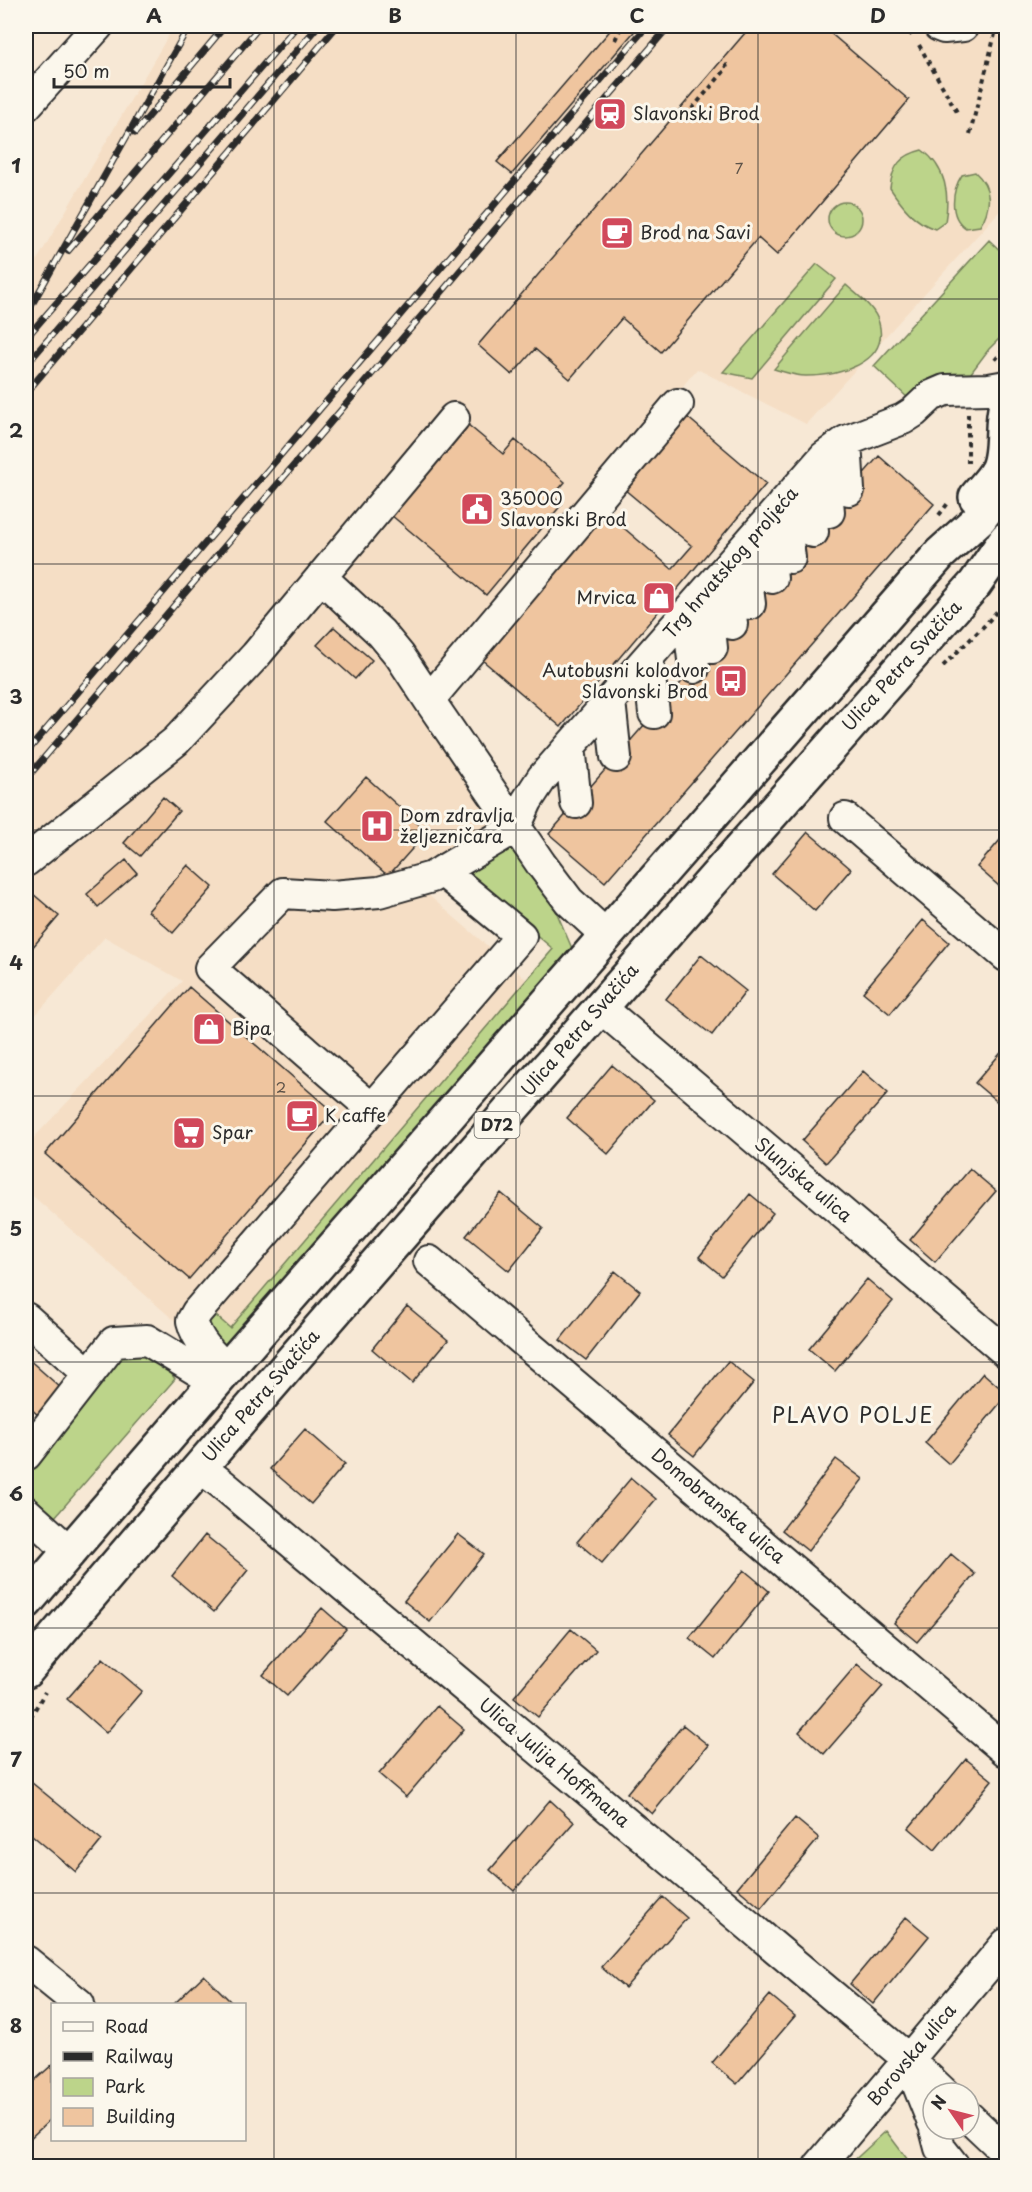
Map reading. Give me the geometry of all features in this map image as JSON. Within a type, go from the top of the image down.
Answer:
[{"type":"main road","name":"D72","points":[[940,554],[963,513],[997,470],[1002,454],[1006,405]]},
{"type":"main road","name":"D72","points":[[26,1602],[221,1375],[940,554],[980,518],[1006,483]]},
{"type":"main road","name":"D72","points":[[975,584],[1006,539]]},
{"type":"main road","name":"D72","points":[[975,584],[1006,560]]},
{"type":"main road","name":"Ulica Petra Svačića","points":[[26,1671],[197,1469],[600,1007],[975,584]]},
{"type":"street","points":[[26,106],[98,26]]},
{"type":"street","points":[[939,26],[944,28],[963,26]]},
{"type":"street","name":"Trg hrvatskog proljeća","points":[[515,828],[527,801],[542,778],[825,458],[903,419],[931,396],[945,390],[989,389],[1000,375]]},
{"type":"street","points":[[429,700],[678,404]]},
{"type":"street","points":[[26,861],[176,741],[256,655],[454,418]]},
{"type":"street","points":[[825,458],[849,490]]},
{"type":"street","points":[[821,522],[825,458]]},
{"type":"street","points":[[774,513],[781,568]]},
{"type":"street","points":[[734,560],[741,614]]},
{"type":"street","points":[[321,577],[381,633],[400,656],[515,828],[569,901],[606,935]]},
{"type":"street","points":[[697,603],[703,658]]},
{"type":"street","points":[[619,691],[644,725],[657,648]]},
{"type":"street","points":[[578,736],[585,792]]},
{"type":"street","points":[[845,818],[1006,956]]},
{"type":"street","points":[[371,1108],[210,968],[283,893],[332,896],[379,892],[432,877],[515,828]]},
{"type":"street","points":[[221,1375],[209,1351],[194,1330],[192,1321],[230,1271],[521,936],[442,871]]},
{"type":"street","name":"Slunjska ulica","points":[[600,1007],[1006,1352]]},
{"type":"street","name":"Domobranska ulica","points":[[429,1261],[1006,1751]]},
{"type":"street","points":[[26,1318],[88,1373]]},
{"type":"street","points":[[26,1455],[114,1342],[147,1340],[221,1375]]},
{"type":"street","name":"Ulica Julija Hoffmana","points":[[197,1469],[222,1484],[931,2081]]},
{"type":"street","points":[[26,1512],[69,1551]]},
{"type":"street","name":"Borovska ulica","points":[[819,2166],[1006,1944]]},
{"type":"street","points":[[26,1961],[78,2003]]},
{"type":"street","points":[[908,2060],[921,2093]]},
{"type":"street","points":[[981,2128],[1006,2152]]},
{"type":"street","points":[[938,2141],[940,2148],[954,2166]]},
{"type":"path","points":[[615,40],[622,26]]},
{"type":"path","points":[[902,26],[916,40],[957,112]]},
{"type":"path","points":[[970,134],[997,26]]},
{"type":"path","points":[[679,115],[684,118],[706,93],[727,68],[725,61]]},
{"type":"path","points":[[1000,375],[1006,347]]},
{"type":"shaded area","points":[[174,26],[1006,26],[1006,204],[806,424],[697,369],[420,702],[496,829],[404,874],[527,980],[209,1351],[26,1190],[26,1146],[182,981],[105,937],[26,1026],[26,279]]},
{"type":"green space","points":[[922,150],[941,173],[946,192],[945,222],[935,229],[909,213],[890,188],[895,168],[903,158]]},
{"type":"green space","points":[[975,172],[985,184],[988,198],[987,212],[980,226],[966,228],[956,217],[954,195],[962,175]]},
{"type":"green space","points":[[845,202],[857,207],[862,219],[857,231],[845,236],[833,231],[828,219],[833,207]]},
{"type":"green space","points":[[989,240],[1006,256],[1006,332],[989,349],[968,377],[910,400],[874,366]]},
{"type":"green space","points":[[817,264],[836,279],[752,378],[723,372]]},
{"type":"green space","points":[[846,285],[870,307],[877,317],[880,337],[877,349],[858,365],[832,373],[806,376],[774,369]]},
{"type":"green space","points":[[508,846],[518,849],[553,904],[574,953],[224,1349],[219,1345],[202,1314],[207,1308],[230,1328],[553,949],[464,873]]},
{"type":"green space","points":[[131,1352],[156,1361],[175,1379],[55,1517],[26,1490],[26,1467],[111,1361]]},
{"type":"green space","points":[[886,2131],[908,2160],[905,2166],[848,2166]]},
{"type":"building","points":[[614,26],[639,26],[512,174],[497,162]]},
{"type":"building","points":[[751,26],[822,26],[909,100],[777,255],[758,238],[661,352],[622,318],[570,379],[535,349],[512,375],[478,345]]},
{"type":"building","points":[[686,416],[766,484],[561,727],[481,659],[605,512],[672,569],[692,546],[624,489]]},
{"type":"building","name":"35000 Slavonski Brod","points":[[467,424],[503,454],[515,440],[565,482],[553,496],[562,504],[486,595],[391,515]]},
{"type":"building","name":"Autobusni kolodvor Slavonski Brod","points":[[879,456],[934,504],[605,882],[549,834]]},
{"type":"building","points":[[334,627],[372,660],[355,679],[317,645]]},
{"type":"building","name":"Dom zdravlja željezničara","points":[[366,777],[427,832],[388,876],[327,821]]},
{"type":"building","points":[[163,797],[179,811],[140,856],[124,843]]},
{"type":"building","points":[[808,832],[851,869],[815,911],[772,874]]},
{"type":"building","points":[[1006,833],[1006,892],[977,867]]},
{"type":"building","points":[[126,860],[137,873],[98,907],[87,894]]},
{"type":"building","points":[[188,865],[213,887],[173,933],[148,911]]},
{"type":"building","points":[[26,888],[59,916],[26,955]]},
{"type":"building","points":[[923,920],[949,942],[890,1014],[863,992]]},
{"type":"building","points":[[701,955],[746,991],[712,1035],[666,999]]},
{"type":"building","name":"Spar","points":[[189,987],[333,1112],[189,1279],[45,1154]]},
{"type":"building","points":[[1006,1047],[1006,1099],[1001,1105],[975,1083]]},
{"type":"building","points":[[612,1065],[654,1100],[608,1154],[567,1118]]},
{"type":"building","points":[[863,1071],[888,1093],[826,1163],[802,1141]]},
{"type":"building","points":[[970,1169],[996,1191],[935,1262],[910,1240]]},
{"type":"building","points":[[501,1193],[543,1228],[509,1271],[466,1236]]},
{"type":"building","points":[[750,1194],[773,1213],[722,1276],[699,1257]]},
{"type":"building","points":[[615,1271],[640,1291],[586,1360],[560,1340]]},
{"type":"building","points":[[867,1279],[893,1301],[835,1371],[809,1349]]},
{"type":"building","points":[[407,1306],[448,1340],[412,1383],[372,1349]]},
{"type":"building","points":[[26,1357],[62,1389],[39,1416],[30,1408],[26,1414]]},
{"type":"building","points":[[728,1361],[754,1382],[694,1456],[668,1435]]},
{"type":"building","points":[[983,1373],[1006,1393],[1006,1396],[949,1464],[925,1443]]},
{"type":"building","points":[[305,1429],[345,1464],[311,1504],[270,1469]]},
{"type":"building","points":[[836,1459],[863,1479],[808,1551],[782,1530]]},
{"type":"building","points":[[631,1478],[656,1499],[602,1563],[577,1542]]},
{"type":"building","points":[[458,1534],[484,1554],[430,1622],[404,1601]]},
{"type":"building","points":[[205,1535],[248,1570],[214,1612],[172,1576]]},
{"type":"building","points":[[951,1554],[975,1574],[917,1642],[894,1623]]},
{"type":"building","points":[[744,1570],[769,1591],[715,1659],[689,1638]]},
{"type":"building","points":[[322,1608],[346,1629],[287,1696],[263,1675]]},
{"type":"building","points":[[571,1629],[596,1650],[538,1717],[514,1697]]},
{"type":"building","points":[[103,1658],[142,1691],[106,1733],[67,1699]]},
{"type":"building","points":[[857,1664],[883,1686],[824,1754],[799,1732]]},
{"type":"building","points":[[437,1706],[464,1729],[406,1797],[379,1774]]},
{"type":"building","points":[[683,1725],[708,1745],[652,1814],[627,1793]]},
{"type":"building","points":[[966,1759],[992,1780],[935,1850],[909,1828]]},
{"type":"building","points":[[26,1778],[102,1840],[76,1872],[26,1830]]},
{"type":"building","points":[[550,1800],[574,1822],[514,1891],[490,1870]]},
{"type":"building","points":[[795,1818],[819,1838],[761,1908],[737,1888]]},
{"type":"building","points":[[663,1897],[687,1918],[625,1988],[601,1967]]},
{"type":"building","points":[[906,1917],[929,1936],[873,2004],[850,1984]]},
{"type":"building","points":[[204,1975],[232,2003],[175,2003]]},
{"type":"building","points":[[770,1995],[795,2016],[737,2084],[712,2063]]},
{"type":"building","points":[[51,2066],[51,2119],[26,2142],[26,2088]]},
{"type":"railway","points":[[26,315],[189,26]]},
{"type":"railway","points":[[135,133],[225,26]]},
{"type":"railway","points":[[68,251],[260,26]]},
{"type":"railway","points":[[26,338],[297,26]]},
{"type":"railway","points":[[26,365],[318,26]]},
{"type":"railway","points":[[26,393],[337,26]]},
{"type":"railway","points":[[26,753],[647,26]]},
{"type":"railway","points":[[26,779],[669,26]]},
{"type":"place","name":"Slavonski Brod","points":[[610,114]]},
{"type":"place","name":"Brod na Savi","points":[[617,233]]},
{"type":"place","name":"35000 Slavonski Brod","points":[[477,509]]},
{"type":"place","name":"Mrvica","points":[[659,598]]},
{"type":"place","name":"Autobusni kolodvor Slavonski Brod","points":[[731,681]]},
{"type":"place","name":"Dom zdravlja željezničara","points":[[377,826]]},
{"type":"place","name":"Bipa","points":[[209,1029]]},
{"type":"place","name":"K caffe","points":[[302,1116]]},
{"type":"place","name":"Spar","points":[[189,1133]]},
{"type":"district","name":"PLAVO POLJE","points":[[853,1416]]}]
